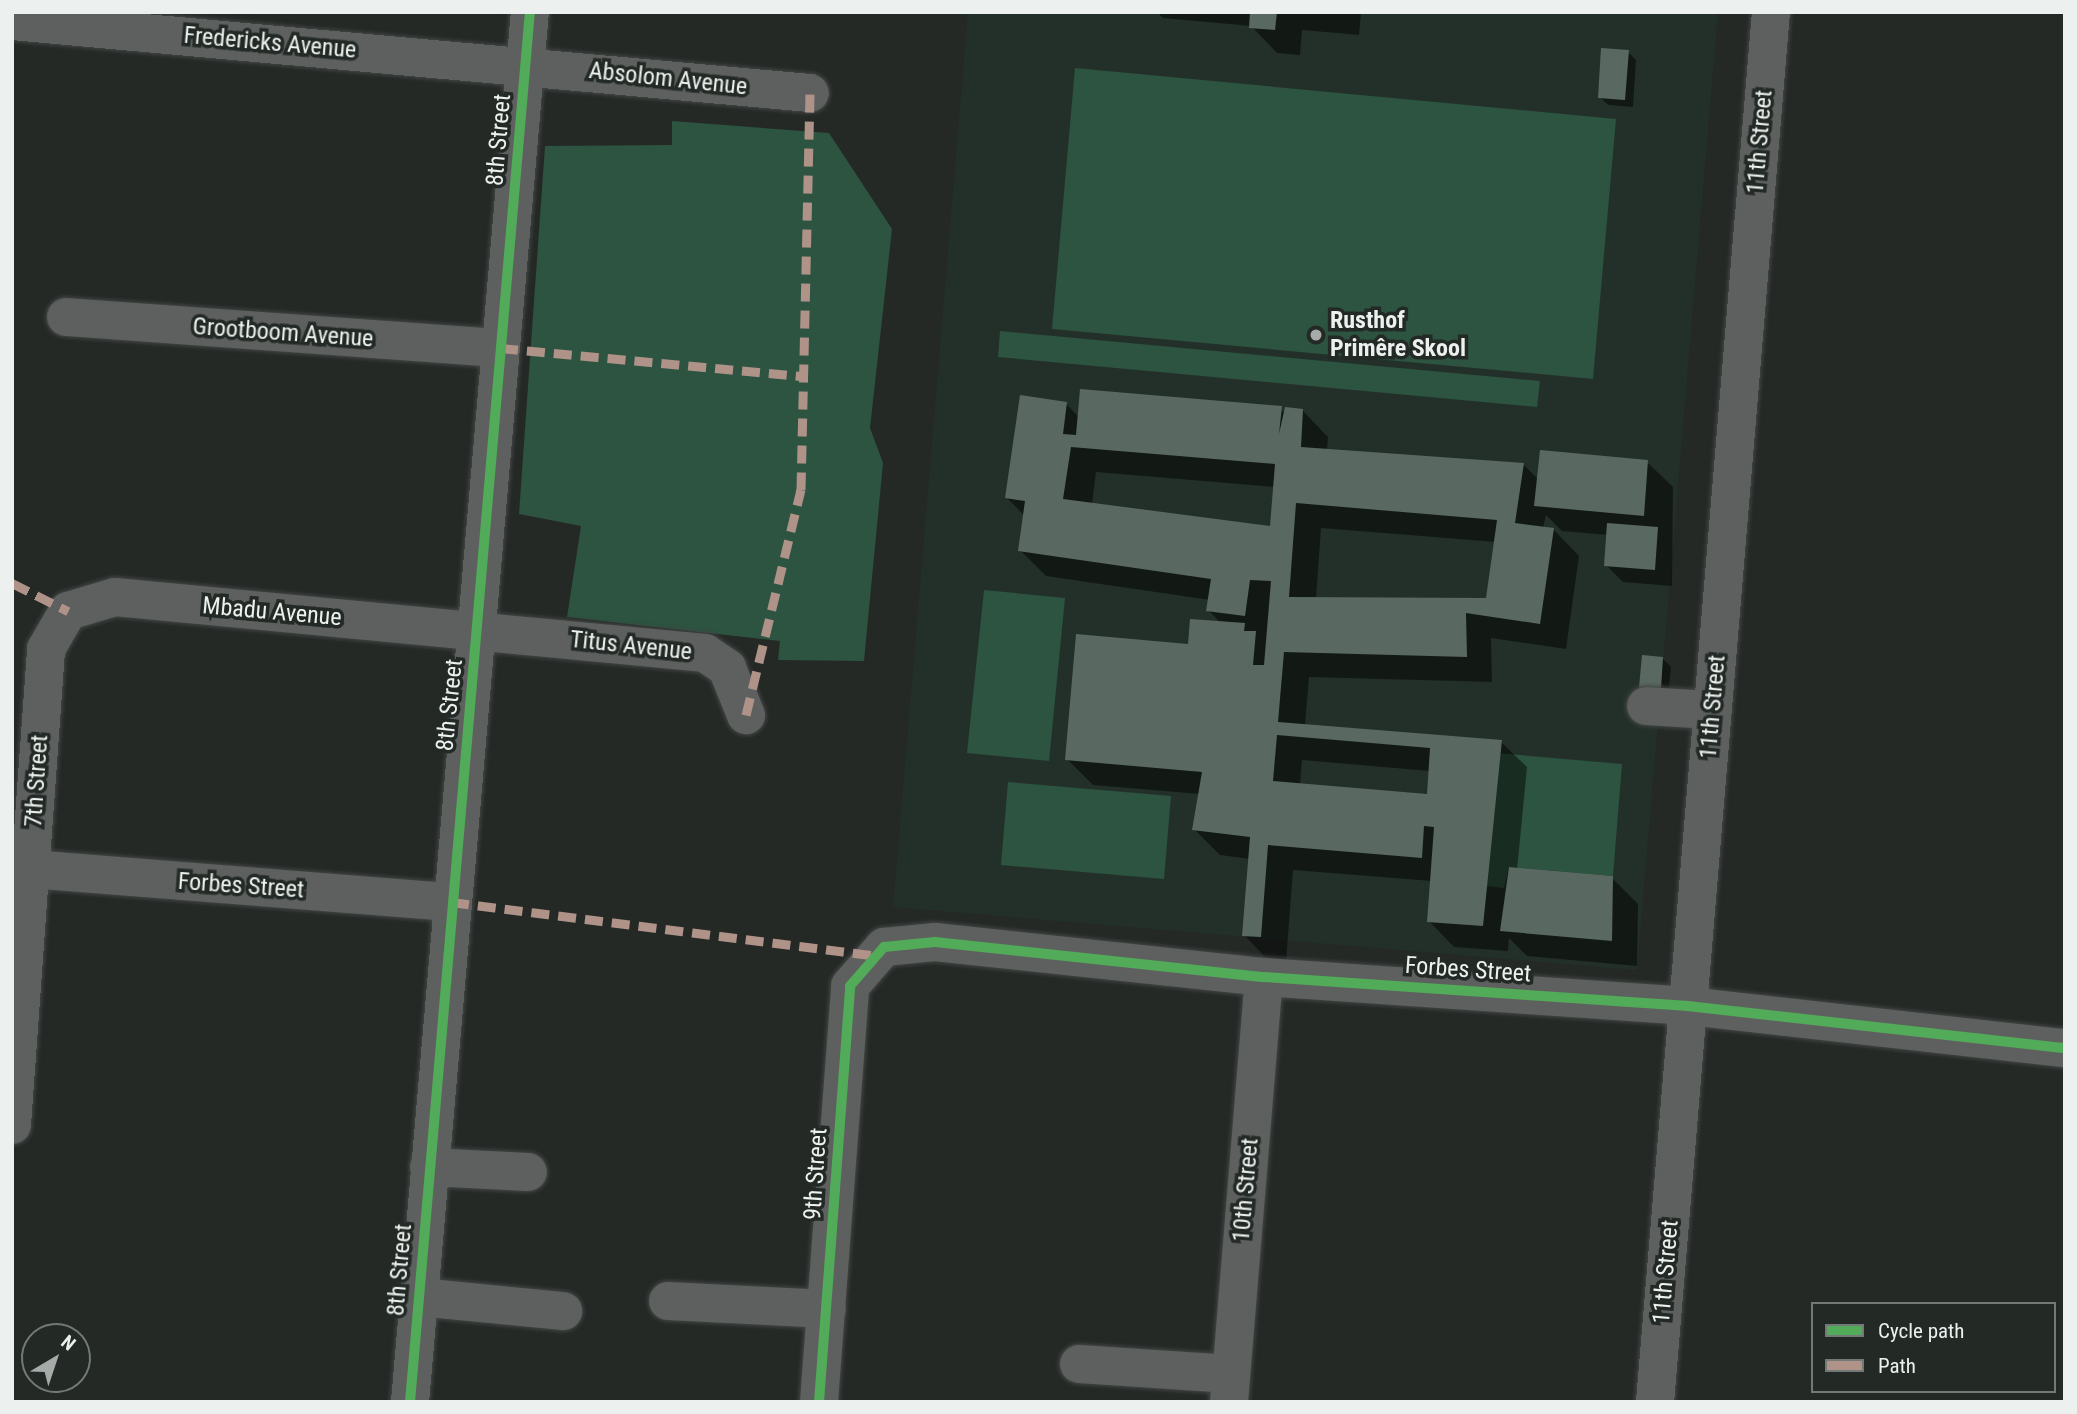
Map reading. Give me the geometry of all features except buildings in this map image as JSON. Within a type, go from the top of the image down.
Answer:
[{"type":"street","name":"8th Street","points":[[410,1402],[451,902],[479,631],[500,348],[530,12]]},
{"type":"street","name":"11th Street","points":[[1655,1402],[1771,12]]},
{"type":"street","name":"Fredericks Avenue","points":[[12,21],[97,20],[527,65]]},
{"type":"street","name":"Absolom Avenue","points":[[527,65],[810,93]]},
{"type":"street","name":"Grootboom Avenue","points":[[66,317],[500,348]]},
{"type":"street","name":"Mbadu Avenue","points":[[68,611],[115,597],[479,631]]},
{"type":"street","name":"7th Street","points":[[12,1125],[17,981],[30,869],[46,649],[55,624],[68,611]]},
{"type":"street","name":"Titus Avenue","points":[[479,631],[705,653],[727,668],[746,715]]},
{"type":"street","points":[[1646,706],[1712,710]]},
{"type":"street","name":"Forbes Street","points":[[30,869],[451,902]]},
{"type":"street","name":"Forbes Street","points":[[871,955],[903,942],[935,942],[1264,977],[1688,1006],[2065,1048]]},
{"type":"street","name":"9th Street","points":[[820,1402],[850,986],[871,955]]},
{"type":"street","name":"10th Street","points":[[1230,1388],[1264,977]]},
{"type":"street","points":[[429,1167],[528,1172]]},
{"type":"street","points":[[419,1297],[564,1311]]},
{"type":"street","points":[[668,1301],[827,1309]]},
{"type":"street","points":[[1079,1364],[1230,1388]]},
{"type":"shaded area","name":"Rusthof Primêre Skool","points":[[968,12],[1718,12],[1637,970],[893,907]]},
{"type":"green space","points":[[1075,68],[1616,119],[1593,379],[1052,329]]},
{"type":"green space","points":[[672,121],[829,133],[892,229],[870,428],[883,463],[864,661],[778,660],[780,641],[567,617],[581,526],[519,514],[545,146],[672,145]]},
{"type":"green space","points":[[1000,331],[1540,381],[1537,407],[998,357]]},
{"type":"green space","points":[[984,590],[1065,598],[1049,761],[967,753]]},
{"type":"green space","points":[[1496,753],[1622,764],[1613,876],[1509,867],[1504,888],[1486,886]]},
{"type":"green space","points":[[1008,782],[1171,796],[1164,879],[1001,865]]},
{"type":"marked path","points":[[746,715],[801,490],[810,93]]},
{"type":"marked path","points":[[500,348],[804,376]]},
{"type":"marked path","points":[[12,583],[68,611]]},
{"type":"marked path","points":[[451,902],[871,955]]},
{"type":"cycle path","points":[[410,1402],[530,12]]},
{"type":"cycle path","points":[[819,1402],[850,986],[884,947],[935,942],[1264,977],[1688,1006],[2065,1048]]},
{"type":"place","name":"Rusthof Primêre Skool","points":[[1316,335]]}]
